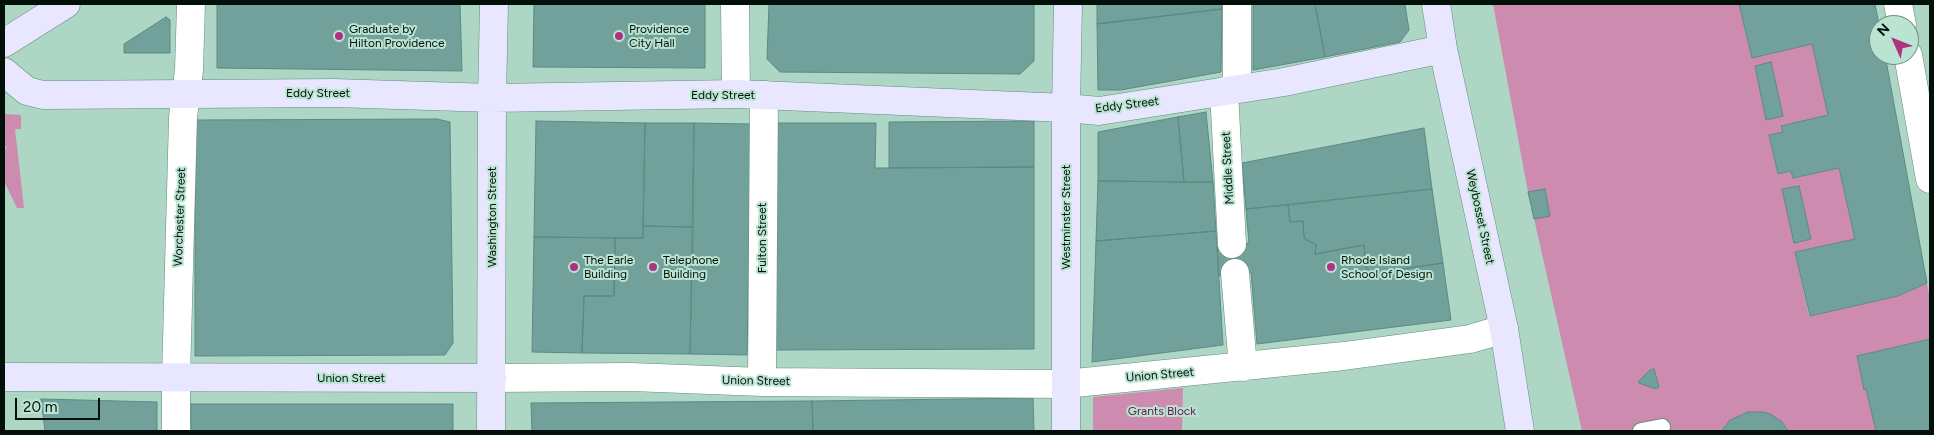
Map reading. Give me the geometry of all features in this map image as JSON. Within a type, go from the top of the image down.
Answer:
[{"type":"street","points":[[4,43],[66,4]]},
{"type":"street","name":"Worchester Street","points":[[176,431],[183,117],[189,70],[191,4]]},
{"type":"street","name":"Washington Street","points":[[491,431],[494,4]]},
{"type":"street","points":[[735,4],[736,94]]},
{"type":"street","name":"Westminster Street","points":[[1066,431],[1066,108],[1068,4]]},
{"type":"street","name":"Middle Street","points":[[1232,244],[1230,90],[1237,4]]},
{"type":"street","name":"Weybosset Street","points":[[1436,4],[1443,49],[1504,329],[1520,431]]},
{"type":"street","name":"Eddy Street","points":[[4,72],[27,91],[43,95],[334,93],[492,98],[736,94],[1098,111],[1284,82],[1443,49]]},
{"type":"street","points":[[1910,65],[1930,179]]},
{"type":"street","name":"Fulton Street","points":[[762,382],[764,95]]},
{"type":"street","points":[[1235,274],[1243,367]]},
{"type":"street","name":"Union Street","points":[[4,377],[631,377],[762,382],[1065,384],[1243,367],[1470,339],[1504,329]]},
{"type":"lane","points":[[1641,431],[1662,427]]},
{"type":"green space","points":[[1493,4],[1739,4],[1752,58],[1812,44],[1828,115],[1781,126],[1783,132],[1769,136],[1778,174],[1791,171],[1793,178],[1839,168],[1855,239],[1795,252],[1809,316],[1898,296],[1927,283],[1930,300],[1930,339],[1857,356],[1864,390],[1866,389],[1876,431],[1788,431],[1782,422],[1748,412],[1730,420],[1722,431],[1582,431],[1528,192]]},
{"type":"green space","points":[[4,114],[21,115],[21,129],[15,129],[24,208],[17,208],[4,181],[4,150],[7,148],[4,144]]},
{"type":"green space","name":"Grants Block","points":[[1183,388],[1182,431],[1093,431],[1093,397]]},
{"type":"building","name":"Graduate by Hilton Providence","points":[[217,4],[460,4],[462,71],[217,68]]},
{"type":"building","name":"Providence City Hall","points":[[534,4],[705,4],[705,68],[533,67]]},
{"type":"building","points":[[769,4],[1034,4],[1034,61],[1020,74],[780,72],[767,59]]},
{"type":"building","points":[[1097,4],[1222,4],[1222,9],[1097,24]]},
{"type":"building","points":[[1253,4],[1315,4],[1325,57],[1253,70]]},
{"type":"building","points":[[1315,4],[1405,4],[1409,30],[1400,42],[1325,57]]},
{"type":"building","points":[[1739,4],[1875,4],[1877,15],[1869,15],[1869,65],[1887,65],[1927,283],[1898,296],[1810,316],[1795,252],[1855,239],[1839,168],[1793,178],[1791,171],[1778,174],[1769,135],[1783,132],[1781,126],[1828,115],[1812,44],[1752,58]]},
{"type":"building","points":[[1222,9],[1221,72],[1121,90],[1098,90],[1097,24]]},
{"type":"building","points":[[166,17],[170,20],[170,53],[124,53],[124,44]]},
{"type":"building","points":[[1771,62],[1783,116],[1766,120],[1755,66]]},
{"type":"building","points":[[1206,112],[1213,182],[1184,182],[1178,117]]},
{"type":"building","points":[[1178,117],[1184,182],[1098,181],[1098,132]]},
{"type":"building","points":[[437,119],[450,122],[453,343],[445,355],[195,356],[195,120]]},
{"type":"building","points":[[536,121],[645,123],[643,238],[534,237]]},
{"type":"building","points":[[1034,121],[1034,167],[889,168],[889,122]]},
{"type":"building","points":[[645,123],[694,123],[693,227],[643,226]]},
{"type":"building","points":[[694,123],[751,124],[747,355],[690,354]]},
{"type":"building","points":[[776,123],[876,123],[875,168],[1034,167],[1034,349],[776,350]]},
{"type":"building","points":[[1424,128],[1432,189],[1246,209],[1242,163]]},
{"type":"building","points":[[1098,181],[1213,182],[1216,231],[1096,241]]},
{"type":"building","points":[[1799,186],[1811,239],[1794,243],[1782,189]]},
{"type":"building","points":[[1432,189],[1443,263],[1367,274],[1364,245],[1315,254],[1316,245],[1304,238],[1303,221],[1290,222],[1288,205]]},
{"type":"building","points":[[1545,189],[1550,216],[1534,219],[1528,192]]},
{"type":"building","name":"Rhode Island School of Design","points":[[1288,205],[1290,222],[1303,221],[1304,238],[1316,245],[1315,254],[1364,245],[1367,274],[1443,263],[1451,320],[1257,344],[1251,272],[1219,276],[1217,247],[1249,243],[1246,209]]},
{"type":"building","name":"Telephone Building","points":[[643,226],[693,227],[690,354],[582,353],[584,296],[614,296],[615,238],[643,238]]},
{"type":"building","points":[[1216,231],[1223,345],[1092,362],[1096,241]]},
{"type":"building","name":"The Earle Building","points":[[534,237],[615,238],[614,296],[584,296],[582,353],[532,352]]},
{"type":"building","points":[[1930,339],[1930,431],[1876,431],[1866,389],[1864,390],[1857,356]]},
{"type":"building","points":[[1654,369],[1659,387],[1656,389],[1639,383],[1650,370]]},
{"type":"building","points":[[1033,398],[1034,431],[813,431],[812,401]]},
{"type":"building","points":[[41,399],[157,402],[157,431],[45,431]]},
{"type":"building","points":[[812,401],[813,431],[532,431],[531,403]]},
{"type":"building","points":[[191,404],[453,404],[453,431],[191,431]]},
{"type":"building","points":[[1748,412],[1764,412],[1772,415],[1782,422],[1788,431],[1722,431],[1730,420]]},
{"type":"place","name":"Graduate by Hilton Providence","points":[[339,36]]},
{"type":"place","name":"Providence City Hall","points":[[619,36]]},
{"type":"place","name":"The Earle Building","points":[[574,267]]},
{"type":"place","name":"Telephone Building","points":[[653,267]]},
{"type":"place","name":"Rhode Island School of Design","points":[[1331,267]]}]
